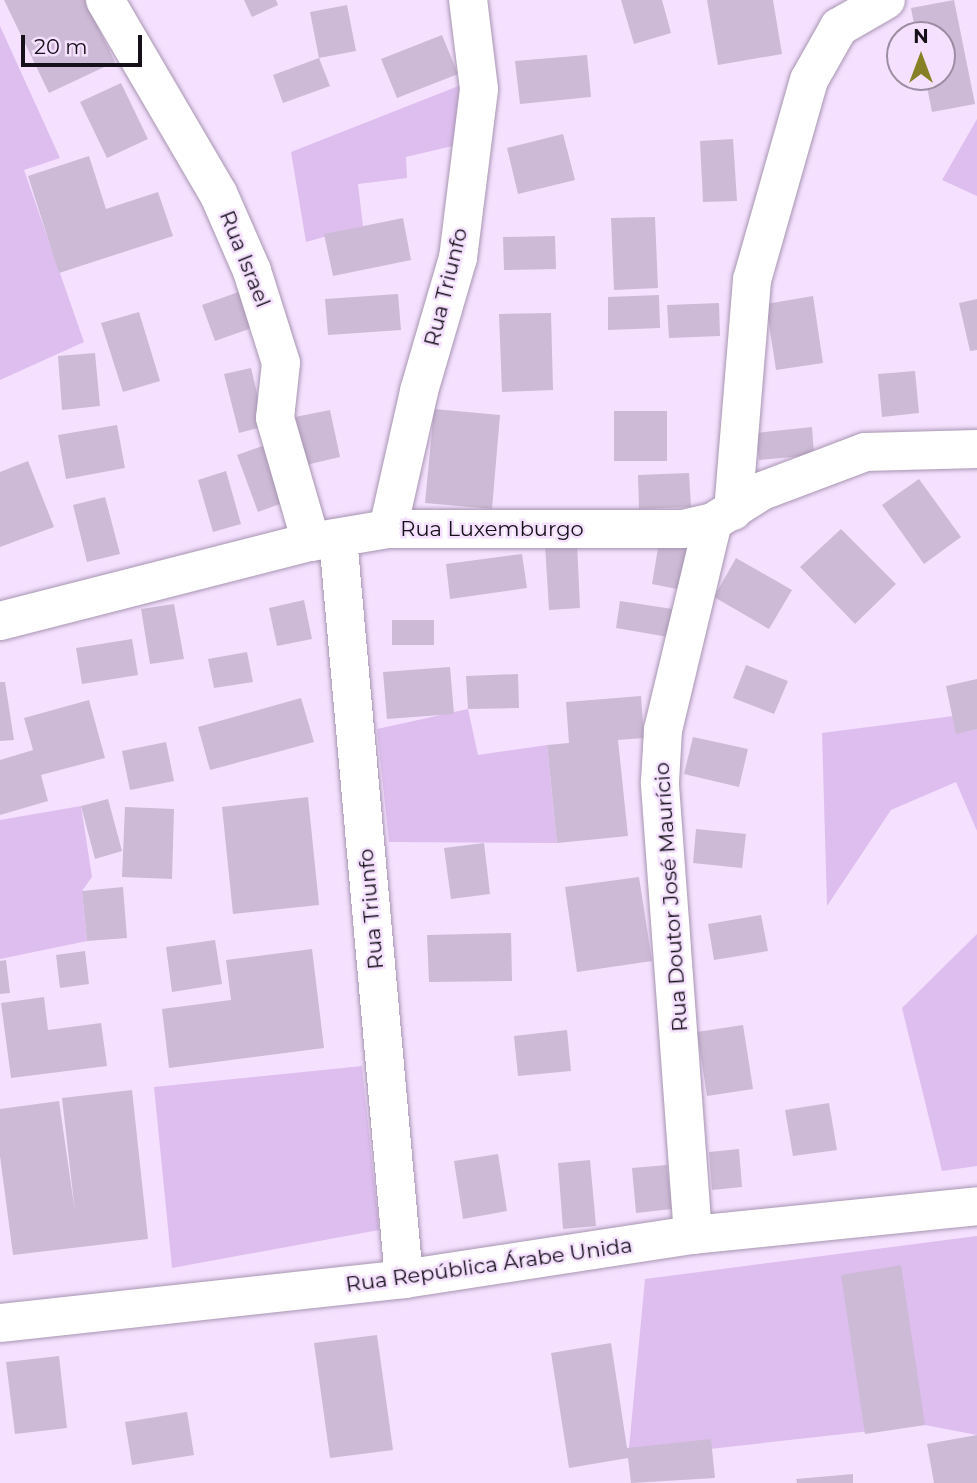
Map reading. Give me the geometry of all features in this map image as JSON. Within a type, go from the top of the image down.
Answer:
[{"type":"street","name":"Rua Israel","points":[[105,0],[218,193],[252,271],[279,352],[282,378],[275,418],[324,540]]},
{"type":"street","name":"Rua Triunfo","points":[[388,529],[419,391],[458,258],[479,89],[468,0]]},
{"type":"street","name":"Rua Doutor José Maurício","points":[[693,1235],[660,782],[663,730],[723,516],[752,279],[809,80],[839,27],[886,0]]},
{"type":"street","name":"Rua Luxemburgo","points":[[0,621],[324,540],[388,529],[683,529],[723,516],[762,491],[864,452],[977,449]]},
{"type":"street","name":"Rua Triunfo","points":[[324,540],[404,1279]]},
{"type":"street","name":"Rua República Árabe Unida","points":[[0,1323],[404,1279],[693,1235],[977,1206]]},
{"type":"shaded area","points":[[0,26],[60,158],[24,170],[84,342],[0,380]]},
{"type":"shaded area","points":[[461,85],[461,144],[406,157],[407,178],[358,184],[363,226],[306,242],[291,152]]},
{"type":"shaded area","points":[[977,119],[977,196],[942,180]]},
{"type":"shaded area","points":[[468,709],[478,755],[547,745],[557,843],[389,842],[377,729]]},
{"type":"shaded area","points":[[977,713],[977,831],[956,782],[891,810],[827,906],[822,733]]},
{"type":"shaded area","points":[[81,806],[92,877],[82,891],[87,941],[0,959],[0,820]]},
{"type":"shaded area","points":[[977,934],[977,1166],[942,1171],[902,1008]]},
{"type":"shaded area","points":[[362,1066],[379,1230],[172,1268],[154,1087]]},
{"type":"shaded area","points":[[977,1236],[977,1435],[925,1425],[628,1458],[645,1279]]},
{"type":"building","points":[[4,0],[85,0],[115,62],[49,93]]},
{"type":"building","points":[[244,0],[276,0],[278,5],[252,17]]},
{"type":"building","points":[[621,0],[662,0],[671,33],[634,44]]},
{"type":"building","points":[[707,0],[773,0],[782,54],[718,65]]},
{"type":"building","points":[[954,0],[975,104],[932,112],[928,91],[956,91],[956,21],[913,21],[911,8]]},
{"type":"building","points":[[347,5],[356,51],[319,58],[310,12]]},
{"type":"building","points":[[442,35],[458,74],[397,98],[381,59]]},
{"type":"building","points":[[587,55],[591,97],[520,104],[515,61]]},
{"type":"building","points":[[319,58],[330,86],[283,103],[273,75]]},
{"type":"building","points":[[121,83],[148,139],[107,158],[80,102]]},
{"type":"building","points":[[563,134],[575,180],[518,194],[507,148]]},
{"type":"building","points":[[733,139],[737,201],[703,202],[700,141]]},
{"type":"building","points":[[89,156],[106,209],[158,192],[173,236],[59,273],[28,176]]},
{"type":"building","points":[[655,217],[658,288],[614,290],[611,218]]},
{"type":"building","points":[[403,218],[411,260],[333,276],[324,234]]},
{"type":"building","points":[[555,236],[556,269],[504,270],[503,237]]},
{"type":"building","points":[[247,289],[260,325],[215,341],[202,305]]},
{"type":"building","points":[[398,294],[401,330],[328,335],[325,299]]},
{"type":"building","points":[[659,295],[660,328],[608,330],[608,297]]},
{"type":"building","points":[[813,296],[823,363],[776,370],[766,304]]},
{"type":"building","points":[[977,299],[977,350],[970,351],[959,303]]},
{"type":"building","points":[[719,303],[720,336],[669,338],[667,305]]},
{"type":"building","points":[[139,312],[160,381],[123,392],[101,323]]},
{"type":"building","points":[[551,313],[553,390],[502,392],[499,314]]},
{"type":"building","points":[[95,353],[100,406],[62,410],[58,356]]},
{"type":"building","points":[[251,368],[265,426],[239,433],[224,374]]},
{"type":"building","points":[[915,371],[919,413],[882,417],[878,374]]},
{"type":"building","points":[[434,409],[500,415],[492,509],[425,503]]},
{"type":"building","points":[[330,410],[340,457],[306,465],[295,417]]},
{"type":"building","points":[[614,411],[667,411],[667,461],[614,461]]},
{"type":"building","points":[[117,425],[125,468],[66,479],[58,435]]},
{"type":"building","points":[[812,427],[814,455],[759,460],[756,433]]},
{"type":"building","points":[[268,444],[288,501],[258,512],[237,455]]},
{"type":"building","points":[[28,461],[54,527],[0,547],[0,472]]},
{"type":"building","points":[[226,471],[241,524],[213,532],[198,480]]},
{"type":"building","points":[[689,473],[691,507],[639,509],[638,475]]},
{"type":"building","points":[[919,479],[961,537],[924,564],[882,505]]},
{"type":"building","points":[[105,497],[120,554],[87,562],[73,505]]},
{"type":"building","points":[[841,529],[896,584],[855,624],[800,567]]},
{"type":"building","points":[[577,542],[580,608],[549,610],[545,544]]},
{"type":"building","points":[[659,542],[695,549],[687,591],[652,584]]},
{"type":"building","points":[[522,554],[527,588],[450,599],[446,564]]},
{"type":"building","points":[[736,558],[792,590],[769,629],[714,597]]},
{"type":"building","points":[[304,600],[312,639],[277,646],[269,608]]},
{"type":"building","points":[[620,601],[679,610],[674,638],[616,628]]},
{"type":"building","points":[[174,604],[184,659],[150,664],[141,609]]},
{"type":"building","points":[[392,620],[434,620],[434,645],[392,645]]},
{"type":"building","points":[[132,639],[138,675],[82,684],[76,648]]},
{"type":"building","points":[[247,652],[253,682],[214,688],[208,659]]},
{"type":"building","points":[[746,665],[788,681],[774,714],[733,698]]},
{"type":"building","points":[[450,667],[454,714],[387,719],[383,672]]},
{"type":"building","points":[[518,674],[519,708],[468,709],[466,676]]},
{"type":"building","points":[[977,679],[977,729],[956,734],[946,686]]},
{"type":"building","points":[[0,682],[5,682],[14,740],[0,741]]},
{"type":"building","points":[[641,696],[644,738],[618,740],[628,836],[557,843],[547,745],[569,743],[566,702]]},
{"type":"building","points":[[301,698],[314,742],[210,770],[198,727]]},
{"type":"building","points":[[89,700],[105,758],[41,775],[48,801],[0,815],[0,760],[33,750],[24,718]]},
{"type":"building","points":[[693,737],[748,749],[739,787],[684,774]]},
{"type":"building","points":[[166,742],[174,781],[130,790],[122,751]]},
{"type":"building","points":[[308,797],[319,905],[233,914],[222,807]]},
{"type":"building","points":[[108,799],[122,851],[95,859],[81,806]]},
{"type":"building","points":[[125,807],[174,809],[172,879],[122,877]]},
{"type":"building","points":[[696,829],[746,834],[742,868],[693,863]]},
{"type":"building","points":[[484,843],[490,894],[451,899],[444,848]]},
{"type":"building","points":[[639,877],[652,961],[577,972],[565,887]]},
{"type":"building","points":[[123,887],[127,938],[87,941],[82,891]]},
{"type":"building","points":[[761,915],[768,951],[714,960],[708,924]]},
{"type":"building","points":[[511,933],[512,981],[429,982],[427,935]]},
{"type":"building","points":[[215,940],[222,984],[172,992],[166,947]]},
{"type":"building","points":[[312,949],[324,1048],[169,1068],[162,1009],[231,1000],[226,960]]},
{"type":"building","points":[[85,951],[89,984],[60,988],[56,955]]},
{"type":"building","points":[[6,960],[10,993],[0,994],[0,961]]},
{"type":"building","points":[[44,997],[48,1030],[101,1023],[107,1066],[11,1078],[1,1003]]},
{"type":"building","points":[[743,1025],[753,1089],[707,1096],[697,1032]]},
{"type":"building","points":[[567,1030],[571,1071],[518,1076],[514,1036]]},
{"type":"building","points":[[132,1090],[148,1239],[13,1255],[0,1156],[0,1109],[59,1101],[75,1212],[62,1098]]},
{"type":"building","points":[[829,1103],[837,1150],[793,1156],[785,1110]]},
{"type":"building","points":[[739,1149],[742,1187],[712,1190],[709,1152]]},
{"type":"building","points":[[498,1154],[507,1211],[463,1219],[454,1161]]},
{"type":"building","points":[[590,1160],[596,1226],[563,1229],[558,1163]]},
{"type":"building","points":[[667,1165],[672,1209],[636,1213],[632,1168]]},
{"type":"building","points":[[901,1265],[925,1425],[865,1434],[841,1275]]},
{"type":"building","points":[[377,1335],[393,1450],[330,1458],[314,1343]]},
{"type":"building","points":[[611,1343],[627,1448],[711,1439],[715,1478],[631,1483],[628,1458],[569,1468],[551,1353]]},
{"type":"building","points":[[59,1356],[67,1428],[15,1434],[6,1362]]},
{"type":"building","points":[[187,1412],[194,1455],[132,1465],[125,1422]]},
{"type":"building","points":[[977,1435],[977,1483],[934,1483],[927,1444]]},
{"type":"building","points":[[853,1474],[853,1483],[797,1483],[796,1479]]}]
